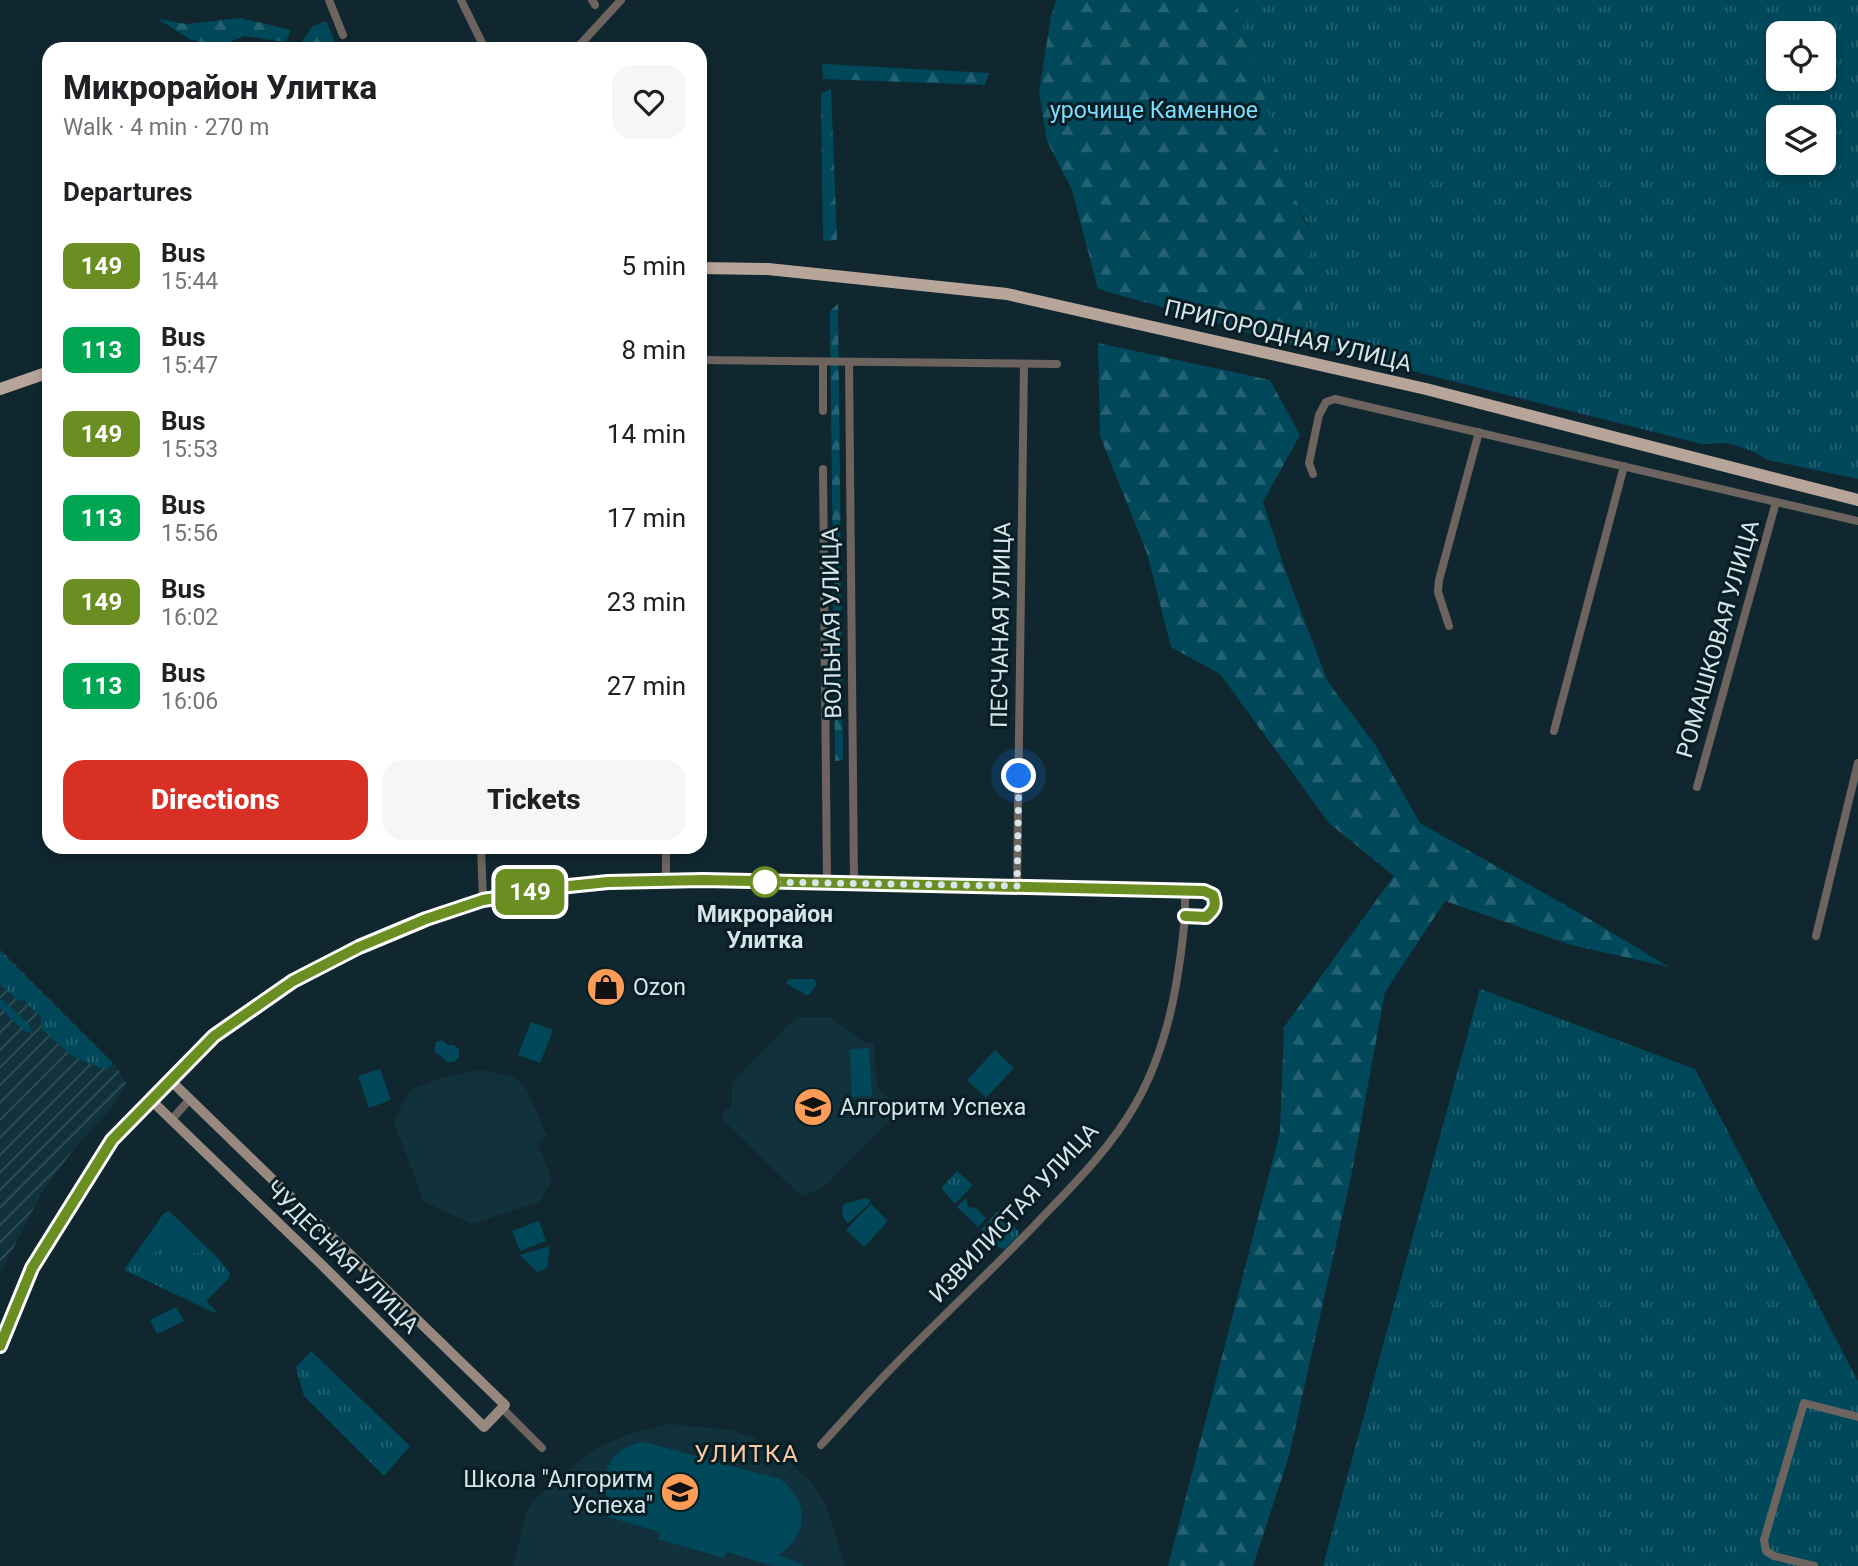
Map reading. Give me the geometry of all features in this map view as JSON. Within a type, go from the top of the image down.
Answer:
[{"type":"main road","name":"ПРИГОРОДНАЯ УЛИЦА","points":[[707,268],[768,269],[1007,294],[1426,389],[1858,499]]},
{"type":"main road","points":[[0,389],[42,374]]},
{"type":"street","points":[[329,0],[343,35]]},
{"type":"street","points":[[461,0],[482,42]]},
{"type":"street","points":[[582,42],[621,0]]},
{"type":"street","points":[[707,360],[1057,364]]},
{"type":"street","points":[[823,362],[823,411]]},
{"type":"street","name":"ВОЛЬНАЯ УЛИЦА","points":[[849,362],[854,883]]},
{"type":"street","name":"ПЕСЧАНАЯ УЛИЦА","points":[[1017,886],[1024,364]]},
{"type":"street","points":[[1313,474],[1308,463],[1319,415],[1326,402],[1335,399],[1858,521]]},
{"type":"street","points":[[1449,626],[1438,592],[1439,580],[1479,432]]},
{"type":"street","points":[[1554,732],[1624,466]]},
{"type":"street","name":"ВОЛЬНАЯ УЛИЦА","points":[[823,469],[827,883]]},
{"type":"street","name":"РОМАШКОВАЯ УЛИЦА","points":[[1696,787],[1776,502]]},
{"type":"street","points":[[1816,936],[1858,763]]},
{"type":"street","points":[[481,854],[483,900]]},
{"type":"street","points":[[666,854],[666,880]]},
{"type":"street","points":[[0,1346],[32,1268],[112,1140],[214,1036],[293,981],[379,938],[483,900],[569,886],[666,880],[1204,891],[1213,895],[1216,903],[1213,911],[1206,917],[1185,916]]},
{"type":"street","name":"ИЗВИЛИСТАЯ УЛИЦА","points":[[821,1445],[885,1375],[1002,1260],[1103,1153],[1135,1104],[1152,1069],[1168,1021],[1179,974],[1185,891]]},
{"type":"street","name":"ЧУДЕСНАЯ УЛИЦА","points":[[151,1100],[173,1118],[484,1427],[505,1405],[170,1080]]},
{"type":"street","points":[[173,1118],[190,1099]]},
{"type":"street","points":[[1814,1566],[1774,1556],[1766,1551],[1764,1540],[1804,1403],[1858,1417]]},
{"type":"street","name":"ЧУДЕСНАЯ УЛИЦА","points":[[502,1408],[542,1448]]},
{"type":"shaded area","points":[[0,949],[116,1066],[127,1085],[42,1192],[0,1274]]},
{"type":"shaded area","name":"Алгоритм Успеха","points":[[796,1017],[830,1017],[865,1043],[874,1042],[877,1086],[899,1110],[825,1186],[802,1197],[723,1120],[724,1109],[729,1110],[732,1105],[732,1083]]},
{"type":"shaded area","points":[[481,1070],[510,1076],[521,1082],[528,1092],[547,1136],[537,1141],[552,1180],[541,1201],[472,1224],[424,1202],[394,1122],[412,1089],[444,1077]]},
{"type":"shaded area","name":"Школа \"Алгоритм Успеха\"","points":[[669,1424],[731,1430],[755,1438],[784,1457],[810,1481],[825,1503],[845,1566],[513,1566],[526,1514],[532,1502],[591,1451],[629,1434]]},
{"type":"green space","name":"урочище Каменное","points":[[1056,0],[1235,0],[1267,105],[1276,145],[1303,219],[1314,236],[1302,291],[1306,326],[1293,346],[1098,289],[1072,190],[1047,141],[1039,92]]},
{"type":"green space","points":[[1235,0],[1858,0],[1858,479],[1768,460],[1752,451],[1727,443],[1702,444],[1296,342],[1298,289],[1314,236],[1287,181],[1258,91]]},
{"type":"green space","points":[[240,18],[291,30],[286,42],[244,36],[230,42],[200,42],[189,39],[158,19],[186,24]]},
{"type":"green space","points":[[326,21],[335,42],[302,42],[312,27]]},
{"type":"green space","points":[[822,64],[989,73],[985,85],[823,79]]},
{"type":"green space","points":[[831,89],[837,240],[823,241],[821,93]]},
{"type":"green space","points":[[838,304],[843,760],[835,761],[830,311]]},
{"type":"green space","points":[[1098,343],[1270,380],[1300,435],[1263,502],[1285,570],[1328,682],[1376,746],[1420,823],[1669,967],[1571,945],[1445,901],[1385,992],[1352,1172],[1289,1456],[1253,1566],[1168,1566],[1280,1132],[1284,1027],[1394,876],[1329,823],[1220,674],[1171,647],[1147,553],[1100,436]]},
{"type":"green space","points":[[0,951],[113,1063],[108,1069],[87,1063],[63,1049],[41,1028],[41,1017],[0,984]]},
{"type":"green space","points":[[789,979],[814,979],[817,984],[810,994],[806,995],[786,983]]},
{"type":"green space","points":[[1480,989],[1695,1069],[1858,1381],[1858,1566],[1323,1566]]},
{"type":"green space","points":[[0,998],[29,1024],[32,1033],[24,1031],[0,1008]]},
{"type":"green space","points":[[531,1022],[553,1030],[540,1063],[518,1055]]},
{"type":"green space","points":[[442,1040],[459,1050],[459,1057],[454,1062],[447,1062],[434,1051],[436,1042]]},
{"type":"green space","points":[[869,1048],[872,1096],[852,1097],[850,1049]]},
{"type":"green space","points":[[995,1050],[1014,1068],[986,1098],[967,1080]]},
{"type":"green space","points":[[380,1069],[391,1100],[369,1108],[358,1076]]},
{"type":"green space","points":[[957,1171],[973,1185],[955,1204],[941,1188]]},
{"type":"green space","points":[[866,1198],[870,1200],[869,1204],[848,1223],[844,1219],[844,1204]]},
{"type":"green space","points":[[966,1198],[968,1207],[976,1208],[986,1218],[978,1227],[957,1207]]},
{"type":"green space","points":[[871,1204],[888,1221],[864,1247],[846,1230]]},
{"type":"green space","points":[[999,1210],[1019,1232],[1005,1249],[998,1247],[980,1231]]},
{"type":"green space","points":[[169,1211],[230,1273],[228,1279],[206,1301],[215,1313],[124,1270],[164,1213]]},
{"type":"green space","points":[[170,1221],[202,1250],[198,1254],[168,1248],[151,1255],[145,1250]]},
{"type":"green space","points":[[539,1221],[546,1241],[520,1251],[512,1231]]},
{"type":"green space","points":[[550,1246],[547,1268],[537,1272],[520,1255]]},
{"type":"green space","points":[[176,1307],[184,1321],[157,1334],[150,1320]]},
{"type":"green space","points":[[311,1351],[410,1446],[384,1476],[304,1396],[296,1367]]},
{"type":"green space","points":[[644,1442],[780,1479],[797,1498],[802,1518],[796,1538],[778,1555],[803,1564],[802,1566],[773,1566],[727,1552],[724,1558],[658,1539],[660,1532],[584,1510],[586,1502],[612,1509],[605,1486],[608,1466],[622,1450]]},
{"type":"bus line","name":"149","points":[[0,1346],[32,1268],[112,1140],[214,1036],[293,981],[359,947],[426,919],[483,900],[569,886],[681,880],[1204,891],[1213,895],[1216,903],[1213,911],[1206,917],[1185,916]]},
{"type":"place","name":"Микрорайон Улитка","points":[[765,882]]},
{"type":"place","name":"Ozon","points":[[606,987]]},
{"type":"place","name":"Алгоритм Успеха","points":[[813,1107]]},
{"type":"place","name":"Школа \"Алгоритм Успеха\"","points":[[680,1492]]},
{"type":"district","name":"УЛИТКА","points":[[747,1454]]},
{"type":"route","points":[[765,882],[1017,886],[1019,776]]}]
